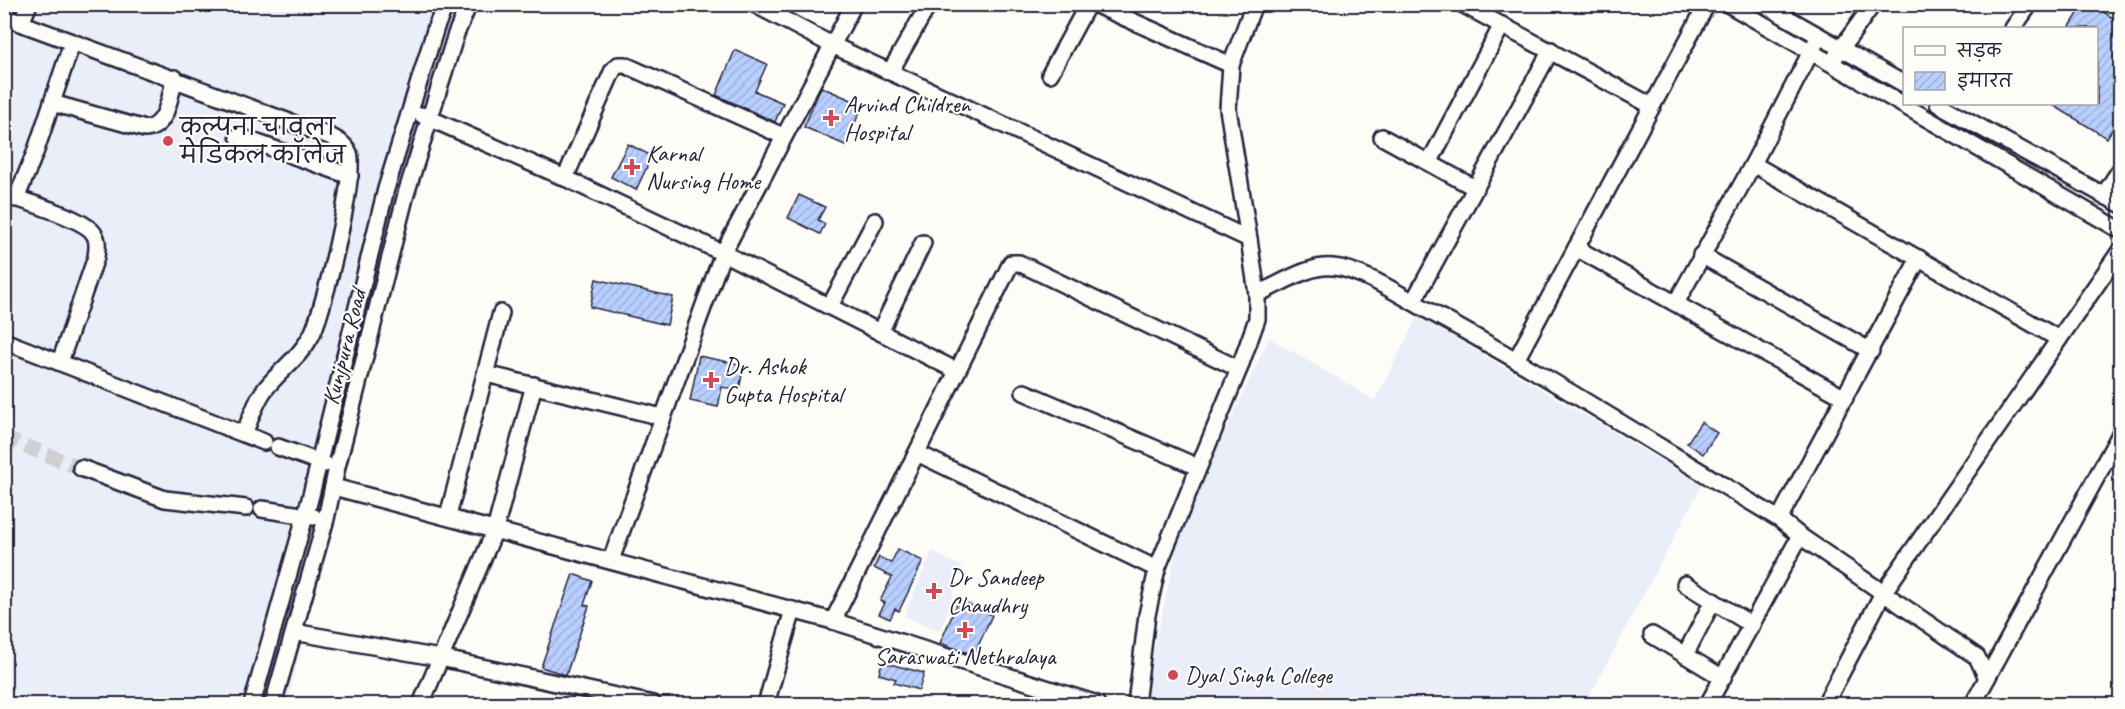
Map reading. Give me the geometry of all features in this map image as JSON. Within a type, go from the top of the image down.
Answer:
[{"type":"street","points":[[21,24],[29,4]]},
{"type":"street","name":"Kunjpura Road","points":[[252,705],[304,515],[386,189],[409,111],[446,4]]},
{"type":"street","name":"Kunjpura Road","points":[[273,705],[326,519],[406,194],[456,34],[469,4]]},
{"type":"street","points":[[754,4],[832,45],[1249,239]]},
{"type":"street","points":[[611,560],[723,253],[854,4]]},
{"type":"street","points":[[890,72],[929,4]]},
{"type":"street","points":[[1050,75],[1088,4]]},
{"type":"street","points":[[1094,4],[1231,65]]},
{"type":"street","points":[[1136,705],[1147,615],[1156,569],[1239,369],[1257,319],[1257,294],[1228,109],[1231,65],[1254,4]]},
{"type":"street","points":[[1462,4],[1652,106]]},
{"type":"street","points":[[1516,360],[1707,4]]},
{"type":"street","points":[[1728,4],[2121,230]]},
{"type":"street","points":[[1763,4],[1903,83]]},
{"type":"street","points":[[1831,64],[1873,4]]},
{"type":"street","points":[[2014,27],[2030,4]]},
{"type":"street","points":[[4,17],[175,78],[340,142],[349,151],[350,176],[319,315],[311,336],[296,358],[262,394],[244,434]]},
{"type":"street","points":[[1429,163],[1502,25]]},
{"type":"street","points":[[1676,303],[1753,164],[1819,36]]},
{"type":"street","points":[[60,362],[96,257],[97,243],[94,233],[82,224],[10,197],[52,103],[72,43]]},
{"type":"street","points":[[1413,302],[1551,50]]},
{"type":"street","points":[[565,178],[613,70],[618,65],[625,65],[783,136]]},
{"type":"street","points":[[52,103],[145,129],[155,128],[162,122],[175,78]]},
{"type":"street","points":[[1942,128],[1956,108],[2103,196],[2121,204]]},
{"type":"street","points":[[409,111],[429,117],[565,178],[723,253],[957,371]]},
{"type":"street","points":[[238,136],[350,176]]},
{"type":"street","points":[[1382,137],[1475,188]]},
{"type":"street","points":[[1753,164],[2059,339]]},
{"type":"street","points":[[2103,196],[2121,170]]},
{"type":"street","points":[[830,306],[875,221]]},
{"type":"street","points":[[880,332],[923,243]]},
{"type":"street","points":[[1576,248],[1845,398]]},
{"type":"street","points":[[1825,705],[1883,593],[2121,251]]},
{"type":"street","points":[[1701,255],[1871,351]]},
{"type":"street","points":[[1779,519],[1919,258]]},
{"type":"street","points":[[832,621],[917,453],[1006,268],[1011,263],[1019,263],[1239,369]]},
{"type":"street","points":[[1257,294],[1316,268],[1331,266],[1346,269],[1413,302],[1516,360],[1779,519],[1800,536],[1977,657],[1987,678]]},
{"type":"street","points":[[448,516],[501,313]]},
{"type":"street","points":[[4,341],[271,445],[337,467]]},
{"type":"street","points":[[486,374],[662,417]]},
{"type":"street","points":[[421,705],[495,530],[534,385]]},
{"type":"street","points":[[1024,392],[1198,467]]},
{"type":"street","points":[[1973,705],[2121,434]]},
{"type":"street","points":[[917,453],[1156,569]]},
{"type":"street","points":[[81,468],[165,499],[246,508]]},
{"type":"street","points":[[334,487],[832,621],[1097,705]]},
{"type":"street","points":[[262,509],[326,519]]},
{"type":"street","points":[[1708,705],[1800,536]]},
{"type":"street","points":[[1685,584],[1752,625]]},
{"type":"street","points":[[1685,655],[1713,601]]},
{"type":"street","points":[[766,705],[793,610]]},
{"type":"street","points":[[294,632],[440,658],[653,705]]},
{"type":"street","points":[[1652,635],[1723,678]]},
{"type":"shaded area","points":[[4,5],[459,5],[287,704],[5,704]]},
{"type":"shaded area","points":[[1418,316],[1702,485],[1585,704],[1145,704],[1143,697],[1182,525],[1269,338],[1375,400]]},
{"type":"shaded area","name":"Dr Sandeep Chaudhry","points":[[932,551],[962,567],[941,631],[904,616]]},
{"type":"building","points":[[2084,4],[2091,4],[2121,23],[2121,115],[2107,138],[2053,105],[2098,105],[2098,27],[2070,27]]},
{"type":"building","points":[[735,50],[767,64],[755,91],[783,103],[775,122],[716,95]]},
{"type":"building","points":[[821,87],[863,105],[845,145],[804,127]]},
{"type":"building","points":[[628,144],[652,156],[636,190],[611,177]]},
{"type":"building","points":[[799,195],[825,207],[818,220],[825,224],[820,234],[788,218]]},
{"type":"building","points":[[596,279],[673,297],[667,325],[590,307]]},
{"type":"building","points":[[699,356],[744,365],[739,390],[722,387],[718,407],[690,401]]},
{"type":"building","points":[[1701,422],[1717,433],[1703,454],[1687,443]]},
{"type":"building","points":[[898,549],[923,561],[899,611],[895,609],[890,619],[879,614],[885,603],[880,601],[892,577],[874,568],[879,557],[891,563]]},
{"type":"building","points":[[573,574],[592,581],[584,605],[589,606],[566,675],[541,667]]},
{"type":"building","points":[[959,600],[992,615],[974,655],[940,643]]},
{"type":"building","points":[[882,662],[924,673],[919,690],[894,683],[896,679],[879,674]]},
{"type":"tunnel","points":[[4,438],[81,468]]},
{"type":"place","name":"Arvind Children Hospital","points":[[831,118]]},
{"type":"place","name":"कल्पना चावला मेडिकल कॉलेज","points":[[168,141]]},
{"type":"place","name":"Karnal Nursing Home","points":[[632,167]]},
{"type":"place","name":"Dr. Ashok Gupta Hospital","points":[[711,380]]},
{"type":"place","name":"Dr Sandeep Chaudhry","points":[[934,591]]},
{"type":"place","name":"Saraswati Nethralaya","points":[[965,630]]},
{"type":"place","name":"Dyal Singh College","points":[[1173,675]]}]
